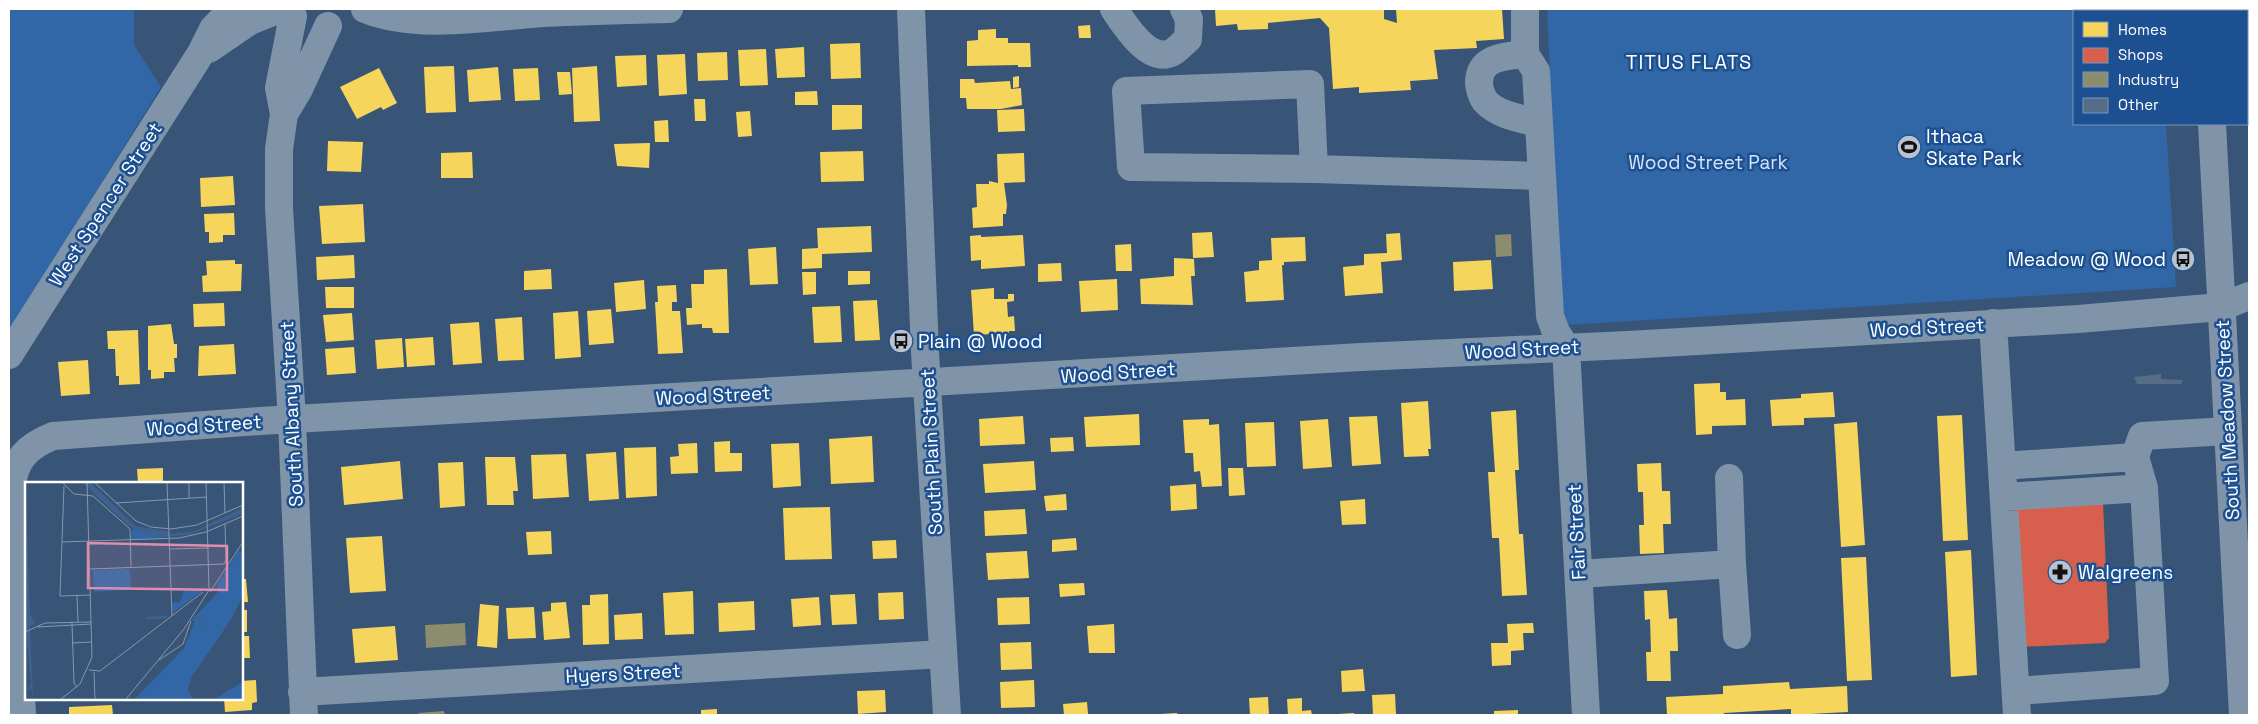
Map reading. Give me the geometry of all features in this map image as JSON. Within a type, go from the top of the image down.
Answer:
[{"type":"highway","name":"South Meadow Street","points":[[2212,125],[2243,715]]},
{"type":"street","name":"West Spencer Street","points":[[9,355],[201,53],[213,29],[232,9]]},
{"type":"street","points":[[285,11],[309,25],[328,26],[353,18],[364,9],[382,16],[411,19],[444,19],[567,12],[669,9]]},
{"type":"street","name":"South Plain Street","points":[[911,9],[927,383],[946,715]]},
{"type":"street","points":[[1114,9],[1132,37],[1156,54],[1172,53],[1188,39],[1189,19],[1184,9]]},
{"type":"street","points":[[1525,9],[1525,54],[1536,71],[1550,316],[1556,332],[1566,348]]},
{"type":"street","name":"West Spencer Street","points":[[201,53],[250,21],[285,11]]},
{"type":"street","name":"South Albany Street","points":[[285,11],[279,88],[284,114],[279,149],[279,208],[292,420],[303,704]]},
{"type":"street","name":"South Albany Street","points":[[284,114],[299,89],[328,26]]},
{"type":"street","points":[[1156,54],[1158,90]]},
{"type":"street","points":[[1525,54],[1492,60],[1483,67],[1479,76],[1479,88],[1485,101],[1498,109],[1539,123]]},
{"type":"street","points":[[1314,169],[1310,84],[1126,92],[1131,167],[1314,169],[1542,176]]},
{"type":"street","points":[[2221,307],[2249,296]]},
{"type":"street","points":[[2221,307],[2249,317]]},
{"type":"street","name":"Wood Street","points":[[22,715],[11,489],[13,475],[21,457],[36,443],[53,436],[292,420],[1361,357],[1566,348],[2078,319],[2221,307]]},
{"type":"street","points":[[1992,323],[2017,703],[2155,681],[2144,488],[2135,457],[2142,436],[2228,431]]},
{"type":"street","name":"Fair Street","points":[[1566,348],[1586,715]]},
{"type":"street","points":[[2002,466],[2135,457]]},
{"type":"street","points":[[1729,478],[1737,635]]},
{"type":"street","points":[[2004,497],[2144,488]]},
{"type":"street","points":[[1578,574],[1732,564]]},
{"type":"street","name":"Hyers Street","points":[[303,704],[943,654]]},
{"type":"green space","points":[[9,9],[134,9],[134,45],[161,87],[9,332]]},
{"type":"green space","name":"Wood Street Park","points":[[1547,9],[2159,9],[2073,10],[2073,125],[2166,125],[2176,287],[1567,325],[1561,312]]},
{"type":"building: Homes","points":[[1215,9],[1384,9],[1384,19],[1397,23],[1396,9],[1502,9],[1504,39],[1476,41],[1477,48],[1434,50],[1438,79],[1410,81],[1411,90],[1359,93],[1359,87],[1333,89],[1329,28],[1320,18],[1268,23],[1268,29],[1238,30],[1237,24],[1216,26]]},
{"type":"building: Homes","points":[[1090,25],[1091,38],[1079,38],[1078,26]]},
{"type":"building: Homes","points":[[996,29],[996,38],[1008,38],[1008,43],[1030,43],[1031,67],[1018,67],[1018,65],[967,66],[967,41],[978,40],[978,30]]},
{"type":"building: Homes","points":[[860,43],[861,78],[831,79],[830,44]]},
{"type":"building: Homes","points":[[804,47],[805,77],[777,78],[775,49]]},
{"type":"building: Homes","points":[[766,49],[768,85],[740,86],[738,50]]},
{"type":"building: Homes","points":[[727,52],[728,80],[698,81],[697,53]]},
{"type":"building: Homes","points":[[685,54],[687,94],[659,96],[657,55]]},
{"type":"building: Homes","points":[[646,55],[647,85],[617,87],[615,56]]},
{"type":"building: Homes","points":[[454,66],[456,112],[426,113],[424,67]]},
{"type":"building: Homes","points":[[597,66],[600,121],[574,122],[572,68]]},
{"type":"building: Homes","points":[[498,67],[501,100],[469,102],[467,70]]},
{"type":"building: Homes","points":[[379,68],[397,103],[383,110],[381,107],[357,119],[340,87]]},
{"type":"building: Homes","points":[[538,68],[540,100],[515,101],[513,69]]},
{"type":"building: Homes","points":[[557,72],[570,72],[572,94],[559,95]]},
{"type":"building: Homes","points":[[1019,76],[1019,87],[1013,88],[1013,77]]},
{"type":"building: Homes","points":[[960,79],[974,79],[975,83],[1010,81],[1011,89],[1021,88],[1022,105],[1001,109],[967,109],[966,98],[960,98]]},
{"type":"building: Homes","points":[[817,91],[818,105],[795,105],[795,92]]},
{"type":"building: Homes","points":[[694,99],[705,99],[706,121],[695,121]]},
{"type":"building: Homes","points":[[832,105],[862,105],[862,129],[832,130]]},
{"type":"building: Homes","points":[[1024,109],[1025,131],[998,132],[997,110]]},
{"type":"building: Homes","points":[[750,111],[752,136],[738,137],[736,112]]},
{"type":"building: Homes","points":[[668,120],[669,142],[655,142],[654,121]]},
{"type":"building: Homes","points":[[328,141],[363,142],[361,172],[327,171]]},
{"type":"building: Homes","points":[[650,143],[649,168],[617,166],[614,144]]},
{"type":"building: Homes","points":[[863,151],[864,181],[821,182],[820,152]]},
{"type":"building: Homes","points":[[472,152],[473,178],[441,178],[441,153]]},
{"type":"building: Homes","points":[[1024,153],[1025,182],[1004,183],[1007,205],[1006,214],[1003,214],[1003,226],[973,228],[972,208],[977,207],[976,184],[989,184],[989,181],[998,183],[997,154]]},
{"type":"building: Homes","points":[[233,176],[235,205],[201,207],[200,178]]},
{"type":"building: Homes","points":[[363,204],[365,242],[322,244],[319,206]]},
{"type":"building: Homes","points":[[234,213],[235,235],[223,235],[223,242],[209,243],[209,232],[205,232],[204,214]]},
{"type":"building: Homes","points":[[871,226],[872,252],[822,254],[822,268],[802,269],[802,249],[818,248],[817,228]]},
{"type":"building: Homes","points":[[1212,232],[1214,257],[1193,258],[1192,233]]},
{"type":"building: Homes","points":[[1400,233],[1402,260],[1381,262],[1383,293],[1345,296],[1343,267],[1364,265],[1364,254],[1387,253],[1386,234]]},
{"type":"building: Homes","points":[[981,235],[981,237],[1023,235],[1025,266],[981,269],[981,260],[971,261],[970,236]]},
{"type":"building: Homes","points":[[1305,237],[1306,261],[1284,262],[1284,265],[1282,265],[1284,300],[1246,302],[1244,272],[1259,270],[1259,261],[1272,260],[1271,238]]},
{"type":"building: Homes","points":[[1131,244],[1132,271],[1116,271],[1115,245]]},
{"type":"building: Homes","points":[[776,247],[778,284],[750,285],[748,249]]},
{"type":"building: Homes","points":[[354,255],[355,278],[317,280],[316,257]]},
{"type":"building: Homes","points":[[1174,258],[1194,259],[1195,276],[1191,276],[1193,305],[1141,304],[1140,279],[1174,276]]},
{"type":"building: Homes","points":[[235,260],[235,264],[242,264],[241,291],[203,292],[202,276],[207,275],[206,261]]},
{"type":"building: Homes","points":[[1491,260],[1493,289],[1454,291],[1453,262]]},
{"type":"building: Homes","points":[[1061,263],[1062,281],[1038,282],[1038,264]]},
{"type":"building: Homes","points":[[551,269],[552,289],[524,290],[524,271]]},
{"type":"building: Homes","points":[[727,269],[729,333],[713,333],[712,328],[702,328],[702,324],[687,325],[686,308],[692,308],[691,284],[704,284],[704,270]]},
{"type":"building: Homes","points":[[848,271],[870,271],[870,284],[848,285]]},
{"type":"building: Homes","points":[[802,272],[816,272],[816,294],[803,295]]},
{"type":"building: Homes","points":[[1117,279],[1118,310],[1081,312],[1079,281]]},
{"type":"building: Homes","points":[[644,280],[646,309],[616,312],[614,283]]},
{"type":"building: Homes","points":[[676,285],[677,302],[672,302],[672,311],[680,311],[683,353],[658,354],[655,302],[658,302],[657,286]]},
{"type":"building: Homes","points":[[325,287],[354,287],[354,308],[326,308]]},
{"type":"building: Homes","points":[[994,288],[994,299],[1008,299],[1008,294],[1014,294],[1014,301],[1007,302],[1008,317],[1014,316],[1015,331],[974,335],[971,290]]},
{"type":"building: Homes","points":[[877,300],[880,340],[855,341],[853,301]]},
{"type":"building: Homes","points":[[224,303],[225,326],[194,327],[193,304]]},
{"type":"building: Homes","points":[[840,306],[842,342],[814,343],[812,307]]},
{"type":"building: Homes","points":[[611,309],[614,343],[589,345],[587,311]]},
{"type":"building: Homes","points":[[578,311],[581,357],[555,359],[553,313]]},
{"type":"building: Homes","points":[[352,313],[354,340],[326,342],[323,315]]},
{"type":"building: Homes","points":[[522,317],[524,360],[498,361],[495,319]]},
{"type":"building: Homes","points":[[479,322],[482,363],[453,365],[450,324]]},
{"type":"building: Homes","points":[[171,324],[174,344],[177,344],[177,358],[174,358],[175,372],[164,372],[164,378],[151,379],[151,370],[148,370],[148,326]]},
{"type":"building: Homes","points":[[138,330],[140,384],[119,385],[119,376],[116,376],[115,349],[108,349],[107,331]]},
{"type":"building: Homes","points":[[433,337],[435,365],[407,367],[405,339]]},
{"type":"building: Homes","points":[[402,338],[404,367],[377,369],[375,340]]},
{"type":"building: Homes","points":[[234,344],[236,374],[198,376],[199,346]]},
{"type":"building: Homes","points":[[354,347],[356,373],[327,375],[325,349]]},
{"type":"building: Homes","points":[[88,360],[90,394],[61,396],[58,362]]},
{"type":"building: Homes","points":[[1720,383],[1720,392],[1726,392],[1726,400],[1745,399],[1746,425],[1712,426],[1712,434],[1696,435],[1694,384]]},
{"type":"building: Homes","points":[[1833,392],[1835,417],[1804,418],[1804,425],[1772,426],[1770,400],[1801,398],[1801,394]]},
{"type":"building: Homes","points":[[1428,401],[1431,449],[1428,449],[1429,456],[1404,457],[1401,403]]},
{"type":"building: Homes","points":[[1516,410],[1519,470],[1515,470],[1519,534],[1523,534],[1527,595],[1502,596],[1499,538],[1492,538],[1488,472],[1495,472],[1491,412]]},
{"type":"building: Homes","points":[[1139,414],[1140,445],[1086,447],[1084,417]]},
{"type":"building: Homes","points":[[1962,415],[1968,540],[1943,541],[1937,416]]},
{"type":"building: Homes","points":[[1023,416],[1025,444],[980,446],[979,419]]},
{"type":"building: Homes","points":[[1377,416],[1381,464],[1352,466],[1349,417]]},
{"type":"building: Homes","points":[[1209,419],[1209,425],[1219,424],[1222,486],[1202,487],[1200,471],[1194,472],[1193,453],[1185,453],[1183,420]]},
{"type":"building: Homes","points":[[1328,419],[1332,467],[1303,469],[1300,421]]},
{"type":"building: Homes","points":[[1274,422],[1276,466],[1247,467],[1245,423]]},
{"type":"building: Homes","points":[[1857,422],[1865,545],[1841,547],[1834,424]]},
{"type":"building: Homes","points":[[872,436],[874,482],[831,484],[829,439]]},
{"type":"building: Homes","points":[[1073,437],[1074,451],[1051,452],[1050,438]]},
{"type":"building: Homes","points":[[730,441],[730,453],[742,453],[742,471],[715,472],[714,442]]},
{"type":"building: Homes","points":[[697,443],[698,473],[671,474],[670,457],[679,456],[678,444]]},
{"type":"building: Homes","points":[[799,443],[801,486],[773,488],[771,444]]},
{"type":"building: Homes","points":[[656,447],[657,496],[626,498],[624,448]]},
{"type":"building: Homes","points":[[616,452],[619,499],[589,501],[586,454]]},
{"type":"building: Homes","points":[[566,454],[569,497],[533,499],[531,455]]},
{"type":"building: Homes","points":[[485,457],[515,457],[518,491],[513,491],[514,505],[487,505]]},
{"type":"building: Homes","points":[[400,461],[403,499],[344,505],[341,467]]},
{"type":"building: Homes","points":[[1034,461],[1036,490],[985,493],[983,464]]},
{"type":"building: Homes","points":[[463,462],[465,506],[440,508],[438,463]]},
{"type":"building: Homes","points":[[1661,463],[1662,491],[1670,491],[1671,524],[1663,524],[1664,553],[1640,554],[1639,525],[1644,525],[1643,492],[1638,492],[1637,464]]},
{"type":"building: Homes","points":[[163,468],[163,482],[138,482],[137,469]]},
{"type":"building: Homes","points":[[1228,468],[1243,468],[1245,495],[1229,496]]},
{"type":"building: Homes","points":[[1196,484],[1197,509],[1171,511],[1170,486]]},
{"type":"building: Homes","points":[[1066,494],[1067,510],[1046,511],[1044,496]]},
{"type":"building: Homes","points":[[1365,499],[1366,524],[1342,525],[1340,501]]},
{"type":"building: Homes","points":[[830,507],[832,559],[785,560],[783,508]]},
{"type":"building: Homes","points":[[1025,509],[1027,534],[985,536],[984,511]]},
{"type":"building: Homes","points":[[551,531],[552,554],[528,555],[526,532]]},
{"type":"building: Homes","points":[[382,536],[386,591],[350,593],[346,538]]},
{"type":"building: Homes","points":[[1076,538],[1077,550],[1052,552],[1052,540]]},
{"type":"building: Homes","points":[[242,540],[243,540],[244,572],[242,572]]},
{"type":"building: Homes","points":[[896,540],[897,558],[873,559],[872,541]]},
{"type":"building: Homes","points":[[1971,550],[1977,675],[1951,677],[1945,552]]},
{"type":"building: Homes","points":[[1027,551],[1029,578],[988,580],[986,553]]},
{"type":"building: Homes","points":[[1866,557],[1872,680],[1847,681],[1841,558]]},
{"type":"building: Homes","points":[[242,579],[246,579],[248,602],[242,602]]},
{"type":"building: Homes","points":[[1084,583],[1085,595],[1060,597],[1059,584]]},
{"type":"building: Homes","points":[[1667,590],[1669,619],[1677,618],[1678,651],[1670,651],[1671,681],[1647,681],[1646,652],[1651,652],[1650,619],[1645,620],[1644,591]]},
{"type":"building: Homes","points":[[693,591],[694,634],[665,635],[663,593]]},
{"type":"building: Homes","points":[[903,592],[904,619],[879,620],[878,593]]},
{"type":"building: Homes","points":[[608,594],[609,644],[583,645],[582,605],[590,605],[590,595]]},
{"type":"building: Homes","points":[[855,594],[857,624],[832,625],[830,595]]},
{"type":"building: Homes","points":[[819,597],[821,625],[793,627],[791,599]]},
{"type":"building: Homes","points":[[1029,597],[1030,624],[998,625],[997,598]]},
{"type":"building: Homes","points":[[754,601],[755,630],[719,632],[718,603]]},
{"type":"building: Homes","points":[[566,602],[570,638],[544,640],[542,612],[551,611],[551,603]]},
{"type":"building: Homes","points":[[480,604],[499,606],[497,648],[477,646]]},
{"type":"building: Homes","points":[[534,607],[536,638],[508,639],[506,608]]},
{"type":"building: Homes","points":[[242,610],[247,610],[247,632],[242,632]]},
{"type":"building: Homes","points":[[642,613],[643,639],[615,640],[614,615]]},
{"type":"building: Homes","points":[[1533,623],[1534,633],[1523,633],[1524,650],[1511,651],[1511,665],[1492,666],[1491,643],[1508,643],[1507,624]]},
{"type":"building: Homes","points":[[1114,624],[1115,653],[1089,653],[1087,626]]},
{"type":"building: Homes","points":[[395,626],[398,660],[355,663],[352,629]]},
{"type":"building: Homes","points":[[242,636],[249,636],[250,658],[242,658]]},
{"type":"building: Homes","points":[[1031,642],[1032,669],[1001,670],[1000,643]]},
{"type":"building: Homes","points":[[1363,669],[1365,691],[1342,692],[1341,671]]},
{"type":"building: Homes","points":[[256,680],[257,702],[252,703],[252,710],[225,712],[224,699],[242,699],[242,681]]},
{"type":"building: Homes","points":[[1034,680],[1035,707],[1001,708],[1000,682]]},
{"type":"building: Homes","points":[[1789,682],[1790,689],[1847,686],[1848,712],[1791,715],[1791,709],[1724,713],[1724,715],[1667,715],[1666,697],[1723,694],[1723,686]]},
{"type":"building: Homes","points":[[885,690],[886,712],[858,714],[857,691]]},
{"type":"building: Homes","points":[[1395,694],[1396,715],[1373,715],[1372,695]]},
{"type":"building: Homes","points":[[1268,697],[1269,715],[1250,715],[1249,698]]},
{"type":"building: Homes","points":[[1302,698],[1302,711],[1311,710],[1312,715],[1288,715],[1287,699]]},
{"type":"building: Homes","points":[[1087,702],[1088,714],[1064,715],[1063,704]]},
{"type":"building: Homes","points":[[112,705],[113,715],[69,715],[69,707]]},
{"type":"building: Homes","points":[[717,709],[717,715],[701,715],[701,710]]},
{"type":"building: Homes","points":[[1518,710],[1518,715],[1494,715],[1494,711]]},
{"type":"building: Homes","points":[[1177,713],[1178,715],[1160,715],[1160,714]]},
{"type":"building: Homes","points":[[1354,713],[1355,715],[1338,715],[1338,714]]},
{"type":"building: Shops","name":"Walgreens","points":[[2103,502],[2109,638],[2105,643],[2019,647],[2012,506]]},
{"type":"building: Industry","points":[[1511,234],[1512,256],[1496,257],[1495,235]]},
{"type":"building: Industry","points":[[465,623],[466,645],[426,648],[425,625]]},
{"type":"building: Industry","points":[[444,711],[445,715],[418,715],[418,713]]},
{"type":"building: Other","points":[[2161,374],[2161,379],[2183,380],[2181,384],[2137,384],[2134,377]]},
{"type":"place","name":"Ithaca Skate Park","points":[[1909,147]]},
{"type":"place","name":"Meadow @ Wood","points":[[2183,259]]},
{"type":"place","name":"Plain @ Wood","points":[[901,341]]},
{"type":"place","name":"Walgreens","points":[[2060,572]]},
{"type":"district","name":"TITUS FLATS","points":[[1689,62]]}]
